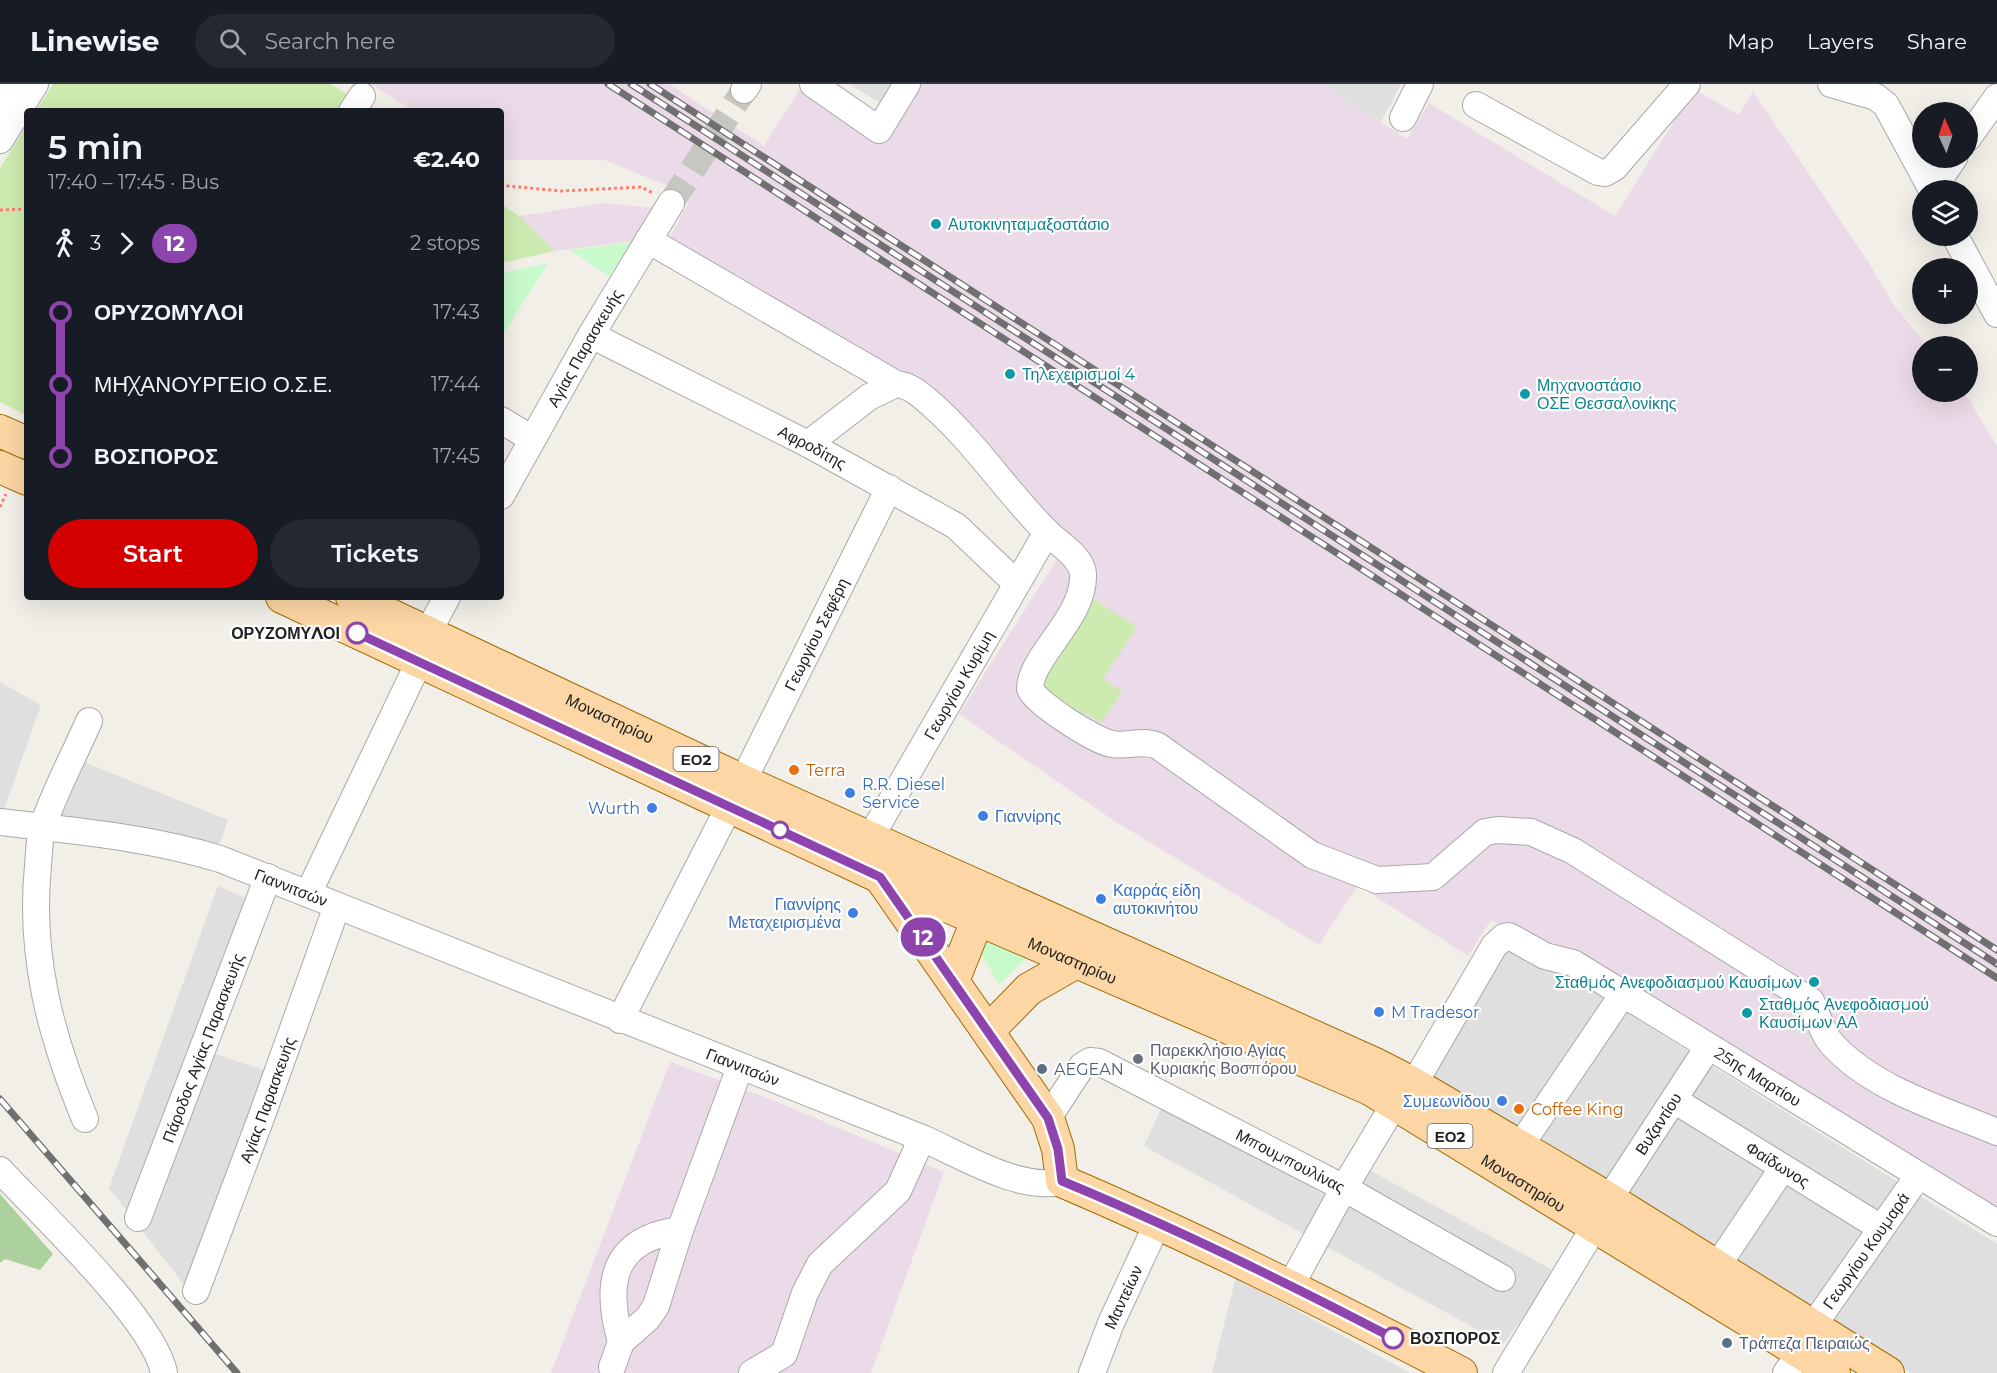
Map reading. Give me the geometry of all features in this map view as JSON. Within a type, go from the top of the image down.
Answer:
[{"type":"main road","points":[[0,431],[24,442]]},
{"type":"main road","points":[[0,467],[24,478]]},
{"type":"main road","name":"Μοναστηρίου","points":[[290,600],[423,648],[736,794],[880,877],[972,900],[1520,1146],[1602,1213],[1718,1265],[1800,1350],[1888,1373]]},
{"type":"main road","name":"Μοναστηρίου","points":[[356,600],[423,648]]},
{"type":"main road","name":"Μοναστηρίου","points":[[736,794],[870,838],[1078,961],[1370,1089],[1405,1094],[1602,1213],[1834,1373]]},
{"type":"main road","points":[[880,877],[988,1031],[1044,1106],[1058,1149],[1062,1181]]},
{"type":"main road","points":[[945,970],[972,900]]},
{"type":"main road","points":[[988,1031],[1029,989],[1078,961]]},
{"type":"main road","name":"Γιαννιτσών","points":[[1062,1181],[1158,1222],[1291,1285],[1461,1373]]},
{"type":"street","points":[[0,102],[11,84]]},
{"type":"street","points":[[0,140],[34,84]]},
{"type":"street","points":[[813,84],[879,130],[907,84]]},
{"type":"street","points":[[1403,118],[1420,84]]},
{"type":"street","points":[[1476,105],[1598,172],[1605,173],[1614,168],[1687,84]]},
{"type":"street","points":[[1842,86],[1879,92],[1927,180]]},
{"type":"street","points":[[1978,124],[1997,97]]},
{"type":"street","name":"Αγίας Παρασκευής","points":[[504,490],[591,335],[671,202]]},
{"type":"street","points":[[648,240],[896,384],[911,388],[940,412],[1047,532],[1080,564],[1083,576],[1081,592],[1069,619],[1032,679],[1030,689],[1033,695],[1104,742],[1148,743],[1158,746],[1312,855],[1377,879],[1433,877],[1485,832],[1531,832],[1573,851],[1811,1001],[1830,1042],[1872,1076],[1929,1104],[1997,1132]]},
{"type":"street","points":[[1962,246],[1986,281],[1997,314]]},
{"type":"street","name":"Αφροδίτης","points":[[591,335],[808,444],[959,528],[1016,582]]},
{"type":"street","points":[[808,444],[869,397],[896,384]]},
{"type":"street","points":[[504,422],[532,439]]},
{"type":"street","name":"Γεωργίου Σεφέρη","points":[[620,1020],[889,488]]},
{"type":"street","name":"Γεωργίου Κυρίμη","points":[[870,838],[1047,532]]},
{"type":"street","points":[[308,894],[446,600]]},
{"type":"street","points":[[85,1119],[63,1066],[39,969],[35,930],[36,881],[42,827],[89,721]]},
{"type":"street","name":"Γιαννιτσών","points":[[0,822],[189,849],[268,877],[620,1020],[922,1138],[1018,1179],[1044,1184],[1062,1181]]},
{"type":"street","name":"Πάροδος Αγίας Παρασκευής","points":[[138,1218],[268,877]]},
{"type":"street","name":"Αγίας Παρασκευής","points":[[196,1292],[337,906]]},
{"type":"street","name":"25ης Μαρτίου","points":[[1405,1094],[1494,946],[1504,937],[1515,938],[1545,956],[1573,963],[1997,1223]]},
{"type":"street","points":[[1520,1146],[1623,994]]},
{"type":"street","name":"Βυζαντίου","points":[[1506,1373],[1602,1213],[1708,1047]]},
{"type":"street","name":"Μπουμπουλίνας","points":[[1044,1106],[1082,1066],[1095,1061],[1344,1188],[1502,1278]]},
{"type":"street","points":[[612,1367],[621,1342],[648,1318],[656,1306],[680,1230],[740,1067]]},
{"type":"street","points":[[1021,1069],[1028,1069],[1040,1086],[1044,1106]]},
{"type":"street","points":[[1291,1285],[1344,1188],[1405,1094]]},
{"type":"street","name":"Φαίδωνος","points":[[1674,1100],[1782,1169],[1881,1228]]},
{"type":"street","points":[[752,1373],[784,1354],[815,1271],[831,1250],[873,1217],[898,1191],[922,1138]]},
{"type":"street","points":[[1718,1265],[1782,1169]]},
{"type":"street","points":[[0,1170],[101,1278],[159,1353],[164,1373]]},
{"type":"street","name":"Γεωργίου Κουμαρά","points":[[1800,1350],[1918,1176]]},
{"type":"street","name":"Μαντείων","points":[[1092,1373],[1111,1323],[1158,1222]]},
{"type":"street","points":[[621,1342],[612,1302],[613,1285],[619,1265],[637,1242],[647,1236],[680,1230]]},
{"type":"path","points":[[504,183],[561,191],[641,187],[671,202]]},
{"type":"path","points":[[0,210],[24,209]]},
{"type":"shaded area","points":[[371,84],[669,84],[764,146],[803,84],[882,135],[913,84],[1320,84],[1407,139],[1429,103],[1615,216],[1694,89],[1739,115],[1753,91],[1869,263],[1893,304],[1919,336],[1912,336],[1912,402],[1970,402],[1997,446],[1997,1217],[1543,953],[1491,920],[1468,956],[1358,885],[1319,945],[1116,822],[959,714],[1064,548],[951,415],[668,240],[692,196],[605,160],[504,160],[504,108],[408,108]]},
{"type":"shaded area","points":[[849,84],[900,84],[887,107]]},
{"type":"shaded area","points":[[1320,84],[1401,84],[1381,122]]},
{"type":"shaded area","points":[[601,203],[656,208],[633,241],[555,251],[504,262],[504,219]]},
{"type":"shaded area","points":[[0,682],[41,705],[2,815],[0,814]]},
{"type":"shaded area","points":[[74,758],[228,820],[215,857],[54,823]]},
{"type":"shaded area","points":[[218,886],[257,903],[200,1049],[266,1071],[186,1287],[109,1188]]},
{"type":"shaded area","points":[[1504,936],[1997,1244],[1997,1373],[1911,1373],[1418,1072]]},
{"type":"shaded area","points":[[670,1062],[770,1099],[944,1172],[871,1373],[551,1373]]},
{"type":"shaded area","points":[[1163,1104],[1341,1204],[1364,1167],[1558,1273],[1503,1344],[1144,1146]]},
{"type":"shaded area","points":[[1236,1277],[1410,1373],[1212,1373]]},
{"type":"green space","points":[[53,84],[331,84],[349,95],[340,108],[38,108]]},
{"type":"green space","points":[[24,130],[24,414],[0,402],[0,168]]},
{"type":"green space","points":[[504,206],[518,215],[555,251],[504,262]]},
{"type":"green space","points":[[632,242],[609,276],[570,250]]},
{"type":"green space","points":[[548,263],[504,333],[504,272]]},
{"type":"green space","points":[[1090,597],[1137,627],[1103,679],[1122,691],[1102,722],[1062,704],[1037,681]]},
{"type":"green space","points":[[989,938],[1032,954],[999,984],[978,949]]},
{"type":"green space","points":[[0,1194],[53,1254],[40,1270],[5,1259],[0,1263]]},
{"type":"tunnel","points":[[671,203],[744,90]]},
{"type":"railway","points":[[608,84],[1997,978]]},
{"type":"railway","points":[[631,84],[1997,964]]},
{"type":"railway","points":[[650,84],[1997,950]]},
{"type":"railway","points":[[0,1099],[237,1373]]},
{"type":"bus line","name":"12","points":[[357,633],[880,877],[1048,1118],[1058,1149],[1062,1181],[1158,1222],[1291,1285],[1393,1338]]},
{"type":"place","name":"Αυτοκινηταμαξοστάσιο","points":[[936,224]]},
{"type":"place","name":"Τηλεχειρισμοί 4","points":[[1010,374]]},
{"type":"place","name":"Μηχανοστάσιο ΟΣΕ Θεσσαλονίκης","points":[[1525,394]]},
{"type":"place","name":"ΟΡΥΖΟΜΥΛΟΙ","points":[[357,633]]},
{"type":"place","name":"Terra","points":[[794,770]]},
{"type":"place","name":"R.R. Diesel Service","points":[[850,793]]},
{"type":"place","name":"Wurth","points":[[652,808]]},
{"type":"place","name":"Γιαννίρης","points":[[983,816]]},
{"type":"place","name":"Καρράς είδη αυτοκινήτου","points":[[1101,899]]},
{"type":"place","name":"Γιαννίρης Μεταχειρισμένα","points":[[853,913]]},
{"type":"place","name":"Σταθμός Ανεφοδιασμού Καυσίμων","points":[[1814,982]]},
{"type":"place","name":"M Tradesor","points":[[1379,1012]]},
{"type":"place","name":"Σταθμός Ανεφοδιασμού Καυσίμων ΑΑ","points":[[1747,1013]]},
{"type":"place","name":"Παρεκκλήσιο Αγίας Κυριακής Βοσπόρου","points":[[1138,1059]]},
{"type":"place","name":"AEGEAN","points":[[1042,1069]]},
{"type":"place","name":"Συμεωνίδου","points":[[1502,1101]]},
{"type":"place","name":"Coffee King","points":[[1519,1109]]},
{"type":"place","name":"ΒΟΣΠΟΡΟΣ","points":[[1393,1338]]},
{"type":"place","name":"Τράπεζα Πειραιώς","points":[[1727,1343]]}]
